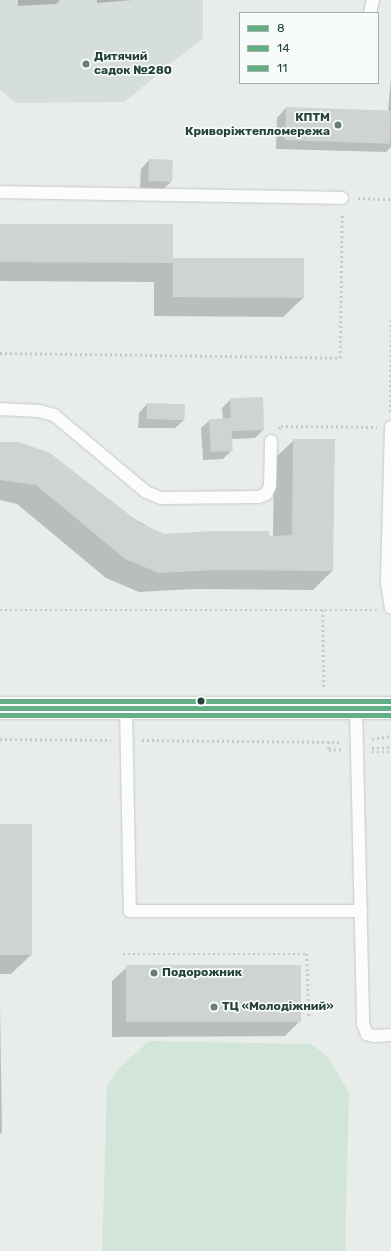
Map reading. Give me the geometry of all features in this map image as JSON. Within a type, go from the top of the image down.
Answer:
[{"type":"main road","points":[[0,708],[391,708]]},
{"type":"lane","points":[[370,12],[373,0]]},
{"type":"lane","points":[[0,192],[342,198]]},
{"type":"lane","points":[[0,409],[39,411],[54,415],[146,492],[162,498],[259,497],[266,494],[270,486],[271,441]]},
{"type":"lane","points":[[387,609],[390,501],[390,427]]},
{"type":"lane","points":[[126,708],[130,910],[360,911]]},
{"type":"lane","points":[[356,708],[363,1024],[367,1034],[374,1036],[391,1035]]},
{"type":"path","points":[[0,353],[340,358],[342,198],[391,199]]},
{"type":"path","points":[[271,441],[281,426],[390,427],[391,320]]},
{"type":"path","points":[[0,610],[387,609]]},
{"type":"path","points":[[323,610],[324,694]]},
{"type":"path","points":[[0,739],[357,742],[391,736]]},
{"type":"path","points":[[329,742],[329,750]]},
{"type":"path","points":[[123,954],[307,954],[308,1018]]},
{"type":"shaded area","name":"Дитячий садок №280","points":[[0,0],[203,0],[203,38],[124,102],[16,103],[0,90]]},
{"type":"green space","points":[[149,1041],[311,1044],[329,1058],[349,1093],[345,1251],[102,1251],[107,1086],[118,1069]]},
{"type":"building","name":"КПТМ Криворіжтепломережа","points":[[286,107],[391,111],[390,144],[285,140]]},
{"type":"building","points":[[149,159],[173,160],[172,182],[148,181]]},
{"type":"building","points":[[0,224],[173,224],[173,258],[304,258],[304,298],[173,297],[173,263],[0,262]]},
{"type":"building","points":[[263,397],[264,430],[231,431],[230,398]]},
{"type":"building","points":[[147,403],[185,404],[184,420],[146,419]]},
{"type":"building","points":[[231,418],[233,451],[211,452],[209,419]]},
{"type":"building","points":[[293,439],[335,439],[333,571],[215,570],[159,573],[125,559],[36,485],[0,480],[0,442],[19,442],[50,453],[140,523],[164,534],[215,531],[269,531],[270,536],[292,535]]},
{"type":"building","points":[[0,824],[32,824],[32,955],[0,955]]},
{"type":"building","name":"ТЦ «Молодіжний»","points":[[126,965],[301,965],[301,1022],[126,1022]]},
{"type":"transit line","name":"11","points":[[0,701],[391,701]]},
{"type":"transit line","name":"8","points":[[0,708],[391,708]]},
{"type":"transit line","name":"14","points":[[0,715],[391,715]]},
{"type":"place","name":"Дитячий садок №280","points":[[86,64]]},
{"type":"place","name":"КПТМ Криворіжтепломережа","points":[[338,125]]},
{"type":"place","name":"Подорожник","points":[[154,973]]},
{"type":"place","name":"ТЦ «Молодіжний»","points":[[214,1007]]}]
